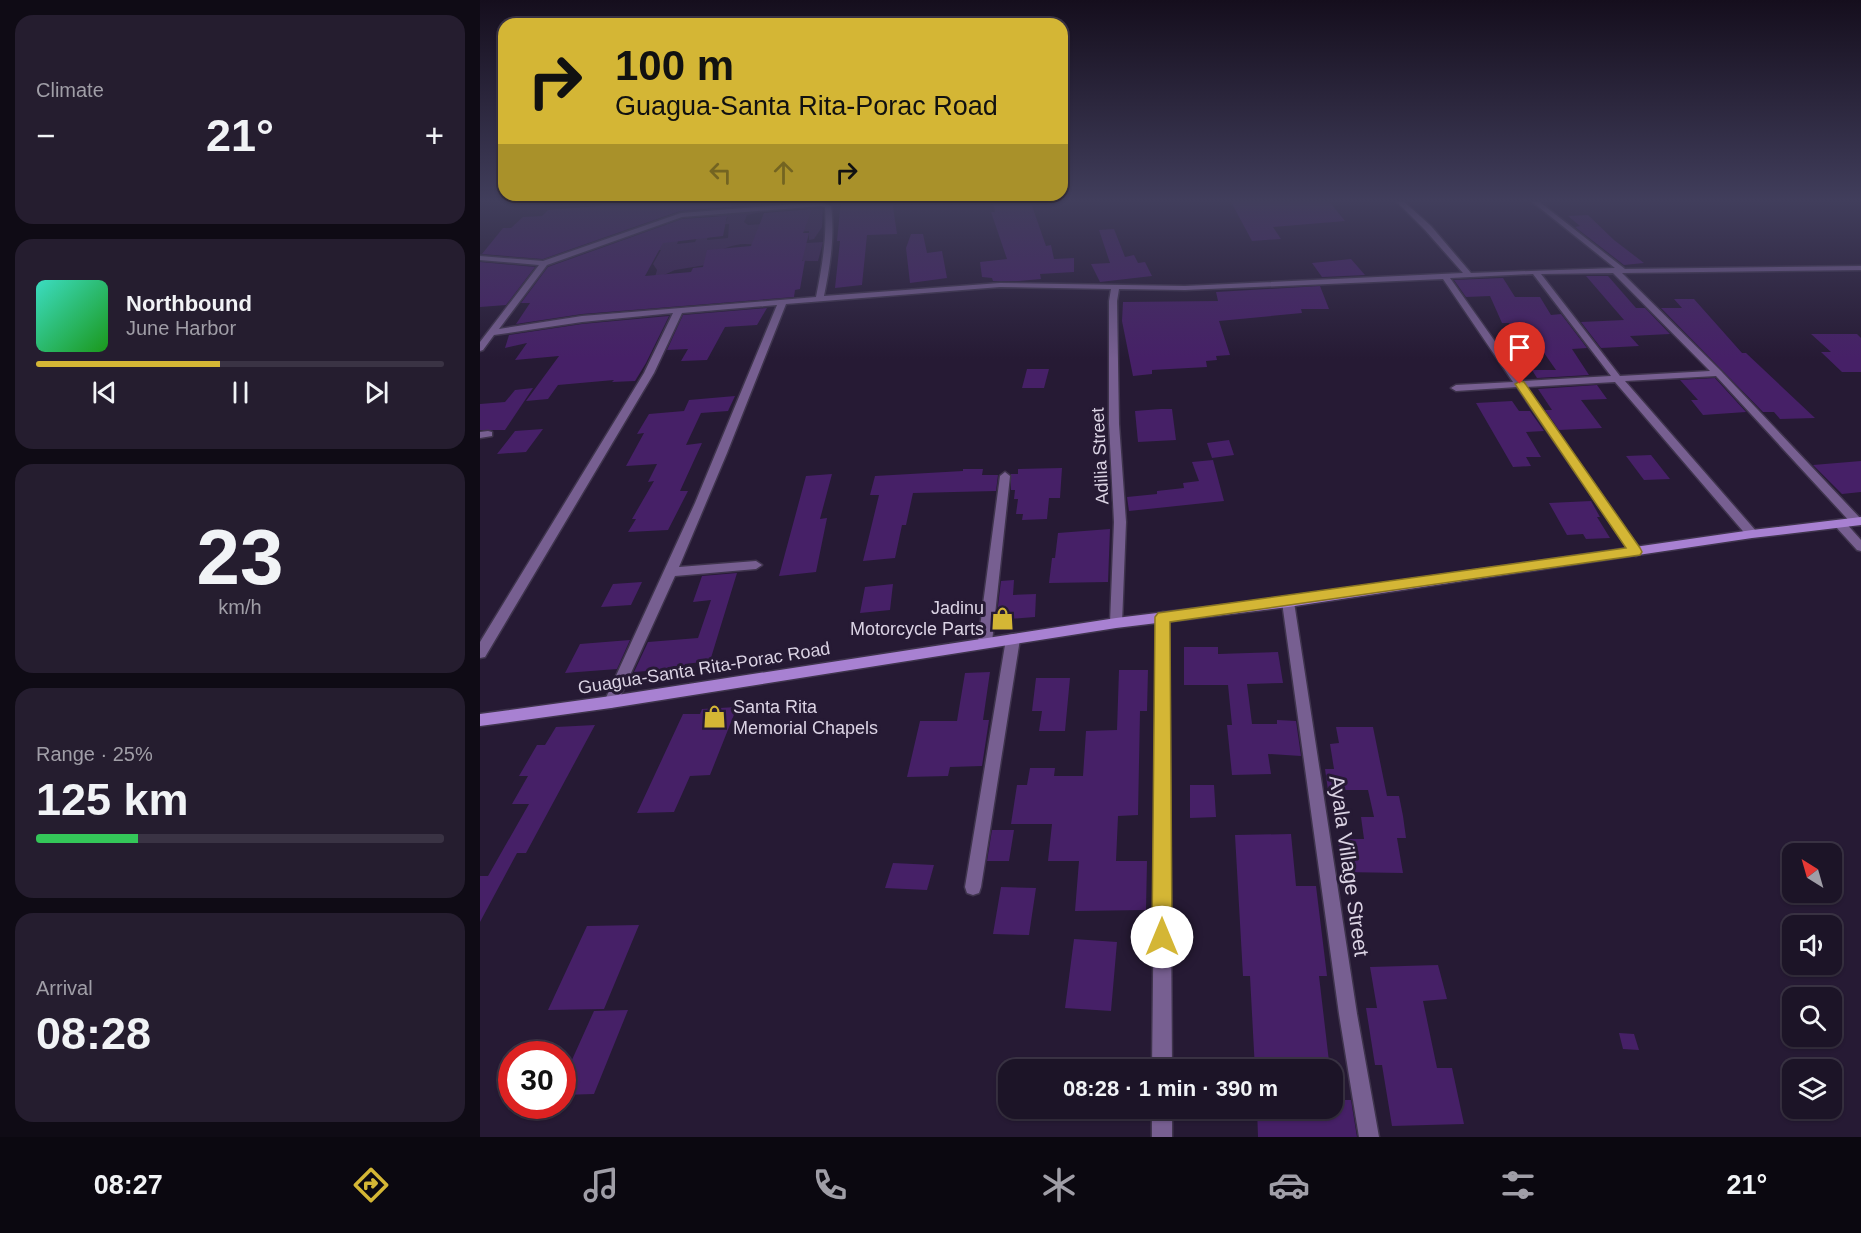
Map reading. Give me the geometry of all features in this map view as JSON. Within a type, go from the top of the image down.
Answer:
[{"type":"main road","name":"Guagua-Santa Rita-Porac Road","points":[[480,720],[611,702],[1116,623],[1288,602],[1752,534],[1859,521]]},
{"type":"street","points":[[480,258],[544,263],[571,253]]},
{"type":"street","points":[[820,298],[826,253]]},
{"type":"street","points":[[1450,253],[1468,274]]},
{"type":"street","points":[[1597,253],[1618,270],[1859,521]]},
{"type":"street","points":[[480,348],[544,263]]},
{"type":"street","points":[[491,333],[582,320],[679,310],[991,285],[1185,288],[1535,272],[1861,268]]},
{"type":"street","points":[[1535,272],[1618,379],[1752,534]]},
{"type":"street","points":[[1444,275],[1636,552]]},
{"type":"street","name":"Adilia Street","points":[[1115,287],[1113,301],[1114,424],[1120,522],[1116,623]]},
{"type":"street","points":[[611,702],[672,572],[740,414],[783,301]]},
{"type":"street","points":[[480,653],[649,373],[679,310]]},
{"type":"street","points":[[1456,388],[1718,373]]},
{"type":"street","points":[[985,642],[1005,476]]},
{"type":"street","points":[[1840,524],[1861,547]]},
{"type":"street","points":[[672,572],[756,565]]},
{"type":"street","name":"Ayala Village Street","points":[[1288,602],[1348,1014],[1369,1137]]},
{"type":"street","points":[[1162,1059],[1163,617]]},
{"type":"street","points":[[973,887],[1013,639]]},
{"type":"street","points":[[1162,1119],[1162,1137]]},
{"type":"shaded area","points":[[659,253],[720,253],[712,264],[675,270],[657,278],[655,277],[657,270],[653,264]]},
{"type":"shaded area","points":[[778,253],[820,253],[818,261],[788,257]]},
{"type":"building","points":[[483,253],[560,253],[543,259]]},
{"type":"building","points":[[587,253],[658,253],[645,276],[691,272],[693,268],[703,267],[706,253],[804,253],[802,261],[805,260],[800,289],[795,290],[794,297],[582,314],[516,324],[530,303],[521,303],[548,267]]},
{"type":"building","points":[[839,253],[865,253],[862,285],[835,288]]},
{"type":"building","points":[[907,253],[942,253],[947,278],[910,283]]},
{"type":"building","points":[[1005,253],[1053,253],[1054,259],[1074,258],[1074,272],[1040,274],[1041,279],[1019,281],[993,281],[992,278],[982,277],[980,262],[1007,259]]},
{"type":"building","points":[[1107,253],[1123,253],[1125,257],[1134,255],[1138,263],[1145,262],[1152,276],[1100,282],[1091,264],[1110,263]]},
{"type":"building","points":[[1609,253],[1631,253],[1644,263],[1624,265]]},
{"type":"building","points":[[1351,259],[1365,275],[1322,277],[1312,263]]},
{"type":"building","points":[[480,262],[535,267],[506,305],[480,307]]},
{"type":"building","points":[[1586,276],[1608,276],[1636,308],[1645,308],[1670,334],[1630,336],[1639,346],[1601,348],[1581,322],[1624,320]]},
{"type":"building","points":[[1503,278],[1515,297],[1540,297],[1551,315],[1561,314],[1587,348],[1572,349],[1589,375],[1537,378],[1532,370],[1556,370],[1535,340],[1528,340],[1524,333],[1515,333],[1509,323],[1502,323],[1490,296],[1466,297],[1454,280]]},
{"type":"building","points":[[1320,286],[1329,309],[1301,309],[1302,313],[1219,321],[1230,355],[1216,356],[1217,360],[1206,361],[1207,367],[1152,370],[1152,374],[1133,376],[1122,321],[1123,302],[1218,301],[1216,292]]},
{"type":"building","points":[[1674,299],[1694,299],[1742,353],[1746,353],[1815,418],[1780,419],[1774,412],[1763,412],[1661,308],[1682,308]]},
{"type":"building","points":[[767,308],[757,325],[725,327],[707,360],[681,361],[688,349],[667,350],[683,315]]},
{"type":"building","points":[[669,316],[635,381],[612,382],[614,380],[558,385],[548,399],[526,401],[559,356],[515,360],[527,343],[505,348],[509,335],[582,324]]},
{"type":"building","points":[[1811,334],[1857,334],[1861,338],[1861,372],[1842,372],[1821,352],[1831,352]]},
{"type":"building","points":[[1027,369],[1049,369],[1044,388],[1022,388]]},
{"type":"building","points":[[1715,378],[1746,412],[1703,415],[1691,400],[1698,400],[1680,380]]},
{"type":"building","points":[[1597,385],[1607,399],[1581,400],[1602,428],[1559,430],[1545,410],[1552,410],[1538,389]]},
{"type":"building","points":[[533,388],[505,430],[480,430],[480,404],[505,402],[515,390]]},
{"type":"building","points":[[735,396],[728,411],[701,413],[686,445],[702,443],[680,491],[688,491],[668,530],[628,532],[636,519],[632,519],[654,481],[648,482],[657,464],[626,466],[644,433],[637,434],[649,414],[684,411],[689,400]]},
{"type":"building","points":[[1512,401],[1519,411],[1530,411],[1544,431],[1526,432],[1541,457],[1526,457],[1531,466],[1513,467],[1476,403]]},
{"type":"building","points":[[1172,409],[1176,440],[1138,442],[1135,411]]},
{"type":"building","points":[[543,429],[526,452],[497,454],[515,431]]},
{"type":"building","points":[[1229,440],[1234,455],[1212,458],[1207,443]]},
{"type":"building","points":[[1651,455],[1670,479],[1644,480],[1626,456]]},
{"type":"building","points":[[1213,460],[1224,501],[1129,511],[1127,497],[1184,488],[1183,483],[1199,481],[1192,462]]},
{"type":"building","points":[[1861,461],[1861,492],[1842,494],[1813,465]]},
{"type":"building","points":[[1062,468],[1060,498],[1049,498],[1047,519],[1022,520],[1023,514],[1016,514],[1018,499],[1014,499],[1015,490],[1011,490],[1011,474],[1018,474],[1018,469]]},
{"type":"building","points":[[963,469],[983,469],[982,475],[998,475],[996,491],[913,493],[906,525],[902,525],[895,558],[863,561],[879,495],[870,495],[875,476],[963,471]]},
{"type":"building","points":[[832,474],[820,519],[827,518],[816,572],[779,576],[806,476]]},
{"type":"building","points":[[1591,501],[1600,517],[1597,517],[1610,538],[1586,539],[1583,534],[1567,535],[1549,503]]},
{"type":"building","points":[[1110,529],[1108,582],[1049,583],[1058,533]]},
{"type":"building","points":[[737,573],[710,661],[685,664],[683,668],[634,672],[648,642],[698,638],[711,600],[693,602],[702,576]]},
{"type":"building","points":[[1014,580],[1013,595],[1036,594],[1035,617],[1010,619],[1010,630],[995,631],[1001,581]]},
{"type":"building","points":[[642,582],[631,605],[601,607],[613,584]]},
{"type":"building","points":[[893,584],[890,610],[860,613],[865,587]]},
{"type":"building","points":[[630,640],[617,669],[565,673],[580,644]]},
{"type":"building","points":[[1184,647],[1218,647],[1218,654],[1278,652],[1283,683],[1247,684],[1252,724],[1277,724],[1277,720],[1296,721],[1301,756],[1268,754],[1271,774],[1232,775],[1227,725],[1232,725],[1228,685],[1184,685]]},
{"type":"building","points":[[1119,670],[1148,670],[1147,711],[1140,711],[1138,815],[1118,816],[1116,861],[1147,861],[1146,910],[1075,911],[1079,861],[1048,861],[1052,824],[1011,824],[1017,785],[1027,785],[1030,768],[1055,768],[1054,776],[1083,776],[1086,731],[1117,730]]},
{"type":"building","points":[[990,672],[983,720],[989,720],[982,766],[950,767],[948,776],[907,777],[920,721],[957,721],[965,673]]},
{"type":"building","points":[[1036,678],[1070,678],[1065,731],[1039,731],[1042,711],[1032,711]]},
{"type":"building","points":[[737,707],[710,775],[690,776],[674,812],[637,813],[683,714],[700,714],[702,709]]},
{"type":"building","points":[[595,725],[526,853],[517,853],[480,922],[480,876],[488,876],[529,804],[512,804],[528,776],[519,776],[537,745],[545,745],[556,727]]},
{"type":"building","points":[[1336,727],[1373,727],[1387,796],[1399,796],[1406,838],[1397,838],[1403,873],[1342,872],[1338,839],[1364,839],[1361,817],[1374,817],[1368,790],[1328,790],[1325,769],[1334,769],[1330,744],[1339,743]]},
{"type":"building","points":[[1190,785],[1214,785],[1216,817],[1190,818]]},
{"type":"building","points":[[992,830],[1014,830],[1009,861],[987,861]]},
{"type":"building","points":[[1291,834],[1296,886],[1316,886],[1327,976],[1319,976],[1329,1059],[1254,1059],[1250,976],[1243,976],[1235,835]]},
{"type":"building","points":[[893,863],[934,865],[927,890],[885,888]]},
{"type":"building","points":[[1001,887],[1036,888],[1029,935],[993,934]]},
{"type":"building","points":[[639,925],[604,1009],[548,1010],[587,926]]},
{"type":"building","points":[[1074,939],[1117,942],[1111,1011],[1065,1008]]},
{"type":"building","points":[[1438,965],[1447,999],[1423,1001],[1437,1068],[1452,1068],[1464,1124],[1392,1126],[1382,1065],[1375,1065],[1366,1008],[1377,1008],[1370,967]]},
{"type":"building","points":[[628,1010],[594,1094],[576,1095],[576,1051],[594,1011]]},
{"type":"building","points":[[1619,1033],[1634,1034],[1639,1050],[1623,1049]]},
{"type":"building","points":[[1343,1100],[1351,1100],[1357,1137],[1258,1137],[1257,1119],[1343,1119]]},
{"type":"place","name":"Jadinu Motorcycle Parts","points":[[1002,618]]},
{"type":"place","name":"Santa Rita Memorial Chapels","points":[[715,717]]},
{"type":"route","points":[[1162,937],[1163,617],[1288,602],[1636,552],[1520,384]]}]
